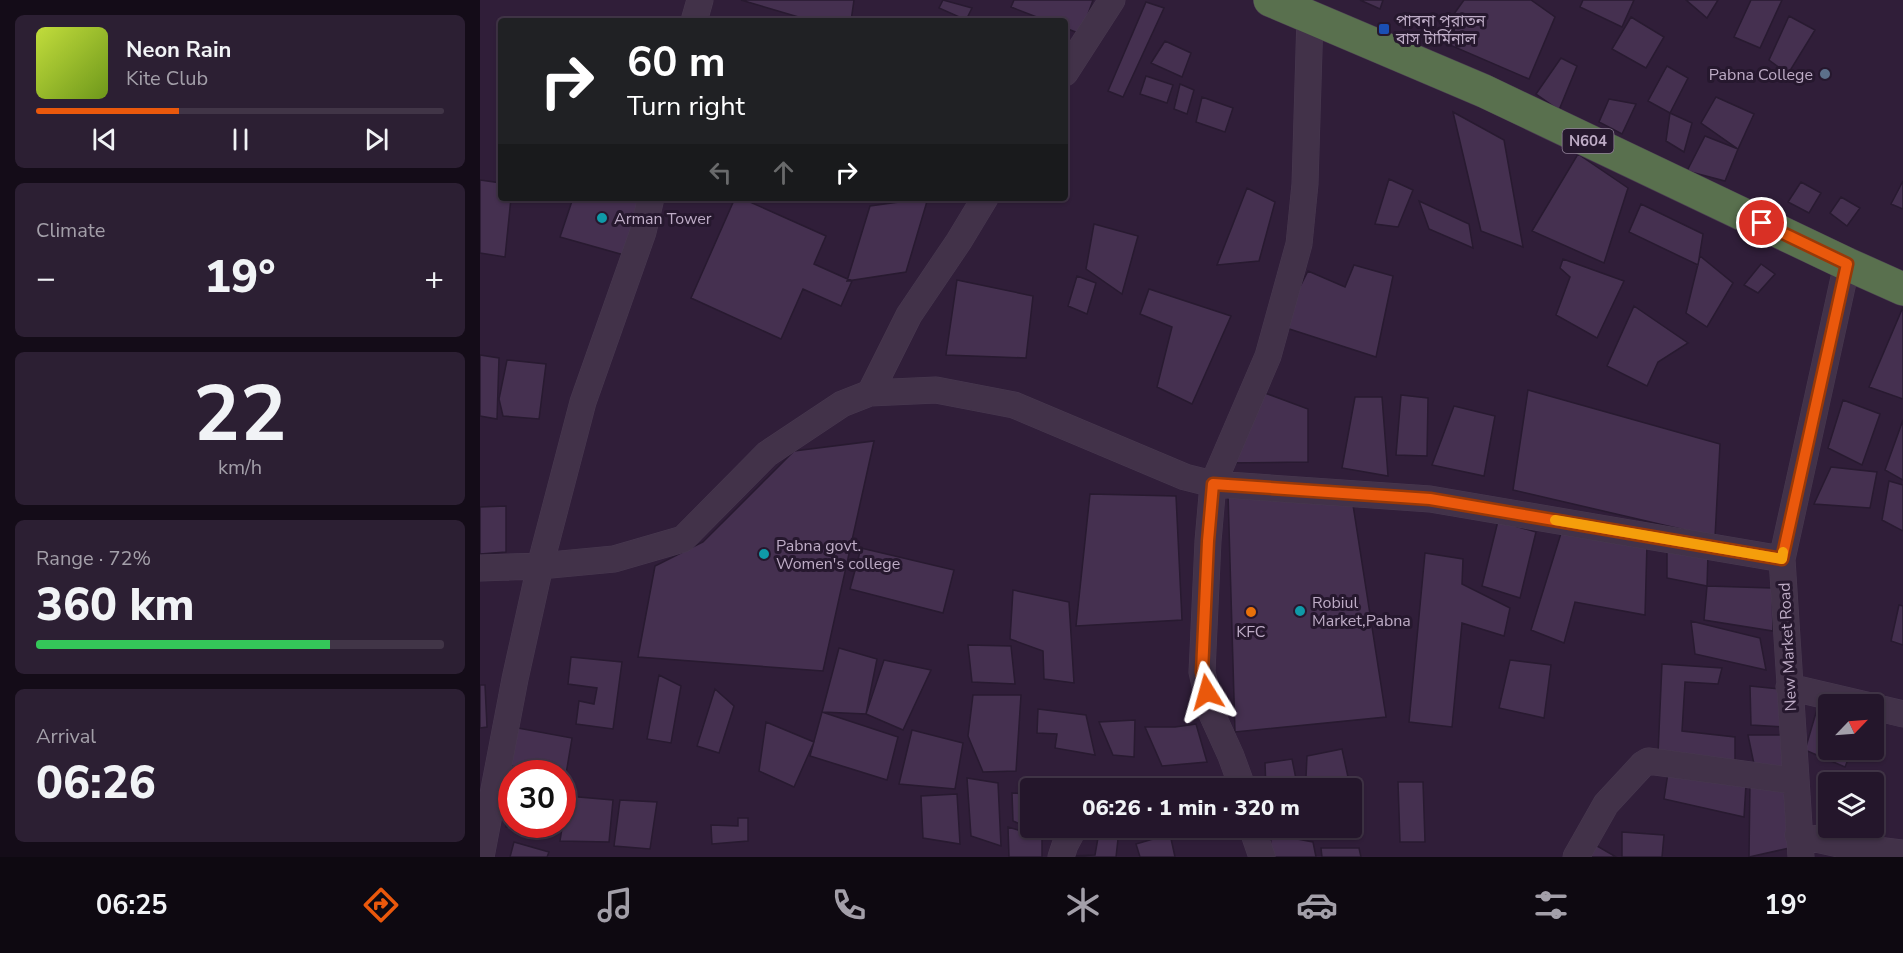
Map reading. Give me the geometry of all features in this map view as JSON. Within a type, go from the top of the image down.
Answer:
[{"type":"highway","name":"N604","points":[[1270,0],[1309,11],[1903,289]]},
{"type":"street","points":[[695,18],[700,0]]},
{"type":"street","points":[[1068,68],[1112,0]]},
{"type":"street","points":[[1239,778],[1211,712],[1202,672],[1213,484],[1268,356],[1299,244],[1305,183],[1309,11]]},
{"type":"street","points":[[481,857],[515,679],[540,566],[583,402],[643,232],[650,201]]},
{"type":"street","points":[[870,393],[909,315],[983,201]]},
{"type":"street","name":"New Market Road","points":[[1799,846],[1782,559],[1847,264]]},
{"type":"street","points":[[480,568],[540,566],[614,559],[683,539],[767,454],[842,404],[870,393],[936,390],[1014,405],[1185,477],[1213,484],[1430,499],[1782,559]]},
{"type":"street","points":[[1789,687],[1819,694]]},
{"type":"street","points":[[1884,709],[1903,714]]},
{"type":"street","points":[[1576,857],[1606,804],[1648,761],[1795,781]]},
{"type":"street","points":[[1061,857],[1069,838]]},
{"type":"street","points":[[1255,838],[1262,857]]},
{"type":"street","points":[[1799,846],[1852,847],[1903,853]]},
{"type":"building","points":[[741,0],[854,0],[851,18],[802,18]]},
{"type":"building","points":[[943,0],[972,8],[967,18],[962,18],[939,8]]},
{"type":"building","points":[[1014,0],[1093,0],[1081,34],[1068,29],[1068,18],[1039,18],[1011,7]]},
{"type":"building","points":[[1360,0],[1383,0],[1380,9]]},
{"type":"building","points":[[1464,0],[1531,0],[1555,17],[1529,79],[1436,39]]},
{"type":"building","points":[[1583,0],[1634,0],[1622,27],[1580,7]]},
{"type":"building","points":[[1686,0],[1718,0],[1707,18]]},
{"type":"building","points":[[1751,0],[1782,0],[1760,48],[1734,37]]},
{"type":"building","points":[[1146,2],[1164,8],[1123,97],[1108,91]]},
{"type":"building","points":[[1789,16],[1815,30],[1788,74],[1769,60]]},
{"type":"building","points":[[1631,17],[1664,37],[1646,68],[1612,49]]},
{"type":"building","points":[[1165,41],[1191,53],[1182,77],[1151,63]]},
{"type":"building","points":[[1561,58],[1577,66],[1559,110],[1536,94]]},
{"type":"building","points":[[1667,66],[1688,78],[1670,113],[1648,101]]},
{"type":"building","points":[[1146,76],[1173,85],[1167,103],[1140,94]]},
{"type":"building","points":[[1180,84],[1194,90],[1187,114],[1174,109]]},
{"type":"building","points":[[1202,97],[1233,108],[1225,132],[1196,122]]},
{"type":"building","points":[[1716,97],[1754,114],[1738,149],[1701,123]]},
{"type":"building","points":[[1609,99],[1636,104],[1622,134],[1599,122]]},
{"type":"building","points":[[1453,112],[1504,140],[1523,247],[1481,231]]},
{"type":"building","points":[[1670,113],[1692,123],[1684,152],[1666,141]]},
{"type":"building","points":[[1705,136],[1738,149],[1725,181],[1687,171]]},
{"type":"building","points":[[1578,154],[1628,188],[1604,263],[1532,231]]},
{"type":"building","points":[[1389,179],[1413,190],[1398,227],[1375,224]]},
{"type":"building","points":[[480,180],[498,183],[498,201],[511,201],[505,257],[480,253]]},
{"type":"building","points":[[1903,181],[1903,209],[1891,204]]},
{"type":"building","points":[[1801,182],[1821,193],[1809,213],[1788,202]]},
{"type":"building","points":[[1247,188],[1275,202],[1259,261],[1217,265]]},
{"type":"building","points":[[1841,197],[1860,208],[1847,226],[1830,213]]},
{"type":"building","name":"Arman Tower","points":[[572,201],[643,201],[624,255],[560,237]]},
{"type":"building","points":[[734,201],[748,201],[826,236],[814,264],[852,281],[841,306],[803,289],[781,339],[691,298]]},
{"type":"building","points":[[906,201],[927,201],[906,272],[847,281],[870,206]]},
{"type":"building","points":[[1419,201],[1469,224],[1473,248],[1429,229]]},
{"type":"building","points":[[1641,204],[1703,234],[1698,265],[1629,232]]},
{"type":"building","points":[[1094,224],[1138,236],[1122,294],[1086,269]]},
{"type":"building","points":[[1700,256],[1733,283],[1707,327],[1686,313]]},
{"type":"building","points":[[1563,259],[1624,281],[1597,338],[1556,315],[1570,277],[1560,268]]},
{"type":"building","points":[[1761,264],[1775,274],[1758,293],[1744,285]]},
{"type":"building","points":[[1354,265],[1393,276],[1376,357],[1280,326],[1308,271],[1345,287]]},
{"type":"building","points":[[1077,276],[1096,283],[1087,314],[1068,306]]},
{"type":"building","points":[[957,280],[1033,296],[1026,358],[946,355]]},
{"type":"building","points":[[1149,289],[1231,316],[1192,404],[1157,387],[1172,327],[1140,314]]},
{"type":"building","points":[[1634,306],[1688,343],[1658,362],[1647,386],[1607,366]]},
{"type":"building","points":[[1903,307],[1903,399],[1869,387]]},
{"type":"building","points":[[480,355],[499,358],[497,419],[480,416]]},
{"type":"building","points":[[507,360],[546,364],[539,419],[503,416],[499,399]]},
{"type":"building","points":[[1528,390],[1720,444],[1715,537],[1513,490]]},
{"type":"building","points":[[1265,393],[1308,409],[1308,462],[1225,463]]},
{"type":"building","points":[[1401,395],[1428,398],[1427,456],[1396,455]]},
{"type":"building","points":[[1355,397],[1382,397],[1388,476],[1342,468]]},
{"type":"building","points":[[1843,400],[1880,414],[1862,465],[1828,448]]},
{"type":"building","points":[[1454,406],[1495,416],[1484,476],[1432,465]]},
{"type":"building","points":[[1903,420],[1903,480],[1885,470]]},
{"type":"building","name":"Pabna govt. Women's college","points":[[874,441],[823,671],[638,657],[655,566],[703,542],[794,451]]},
{"type":"building","points":[[1831,467],[1877,472],[1870,508],[1814,504]]},
{"type":"building","points":[[1889,481],[1903,485],[1903,531],[1882,520]]},
{"type":"building","name":"Robiul Market,Pabna","points":[[1228,493],[1353,505],[1386,717],[1235,732]]},
{"type":"building","points":[[1090,494],[1176,496],[1182,620],[1076,626]]},
{"type":"building","points":[[506,506],[506,552],[480,554],[480,507]]},
{"type":"building","points":[[1498,521],[1536,532],[1520,598],[1482,586]]},
{"type":"building","points":[[1562,530],[1647,543],[1645,615],[1575,602],[1564,643],[1531,630]]},
{"type":"building","points":[[861,548],[954,570],[943,613],[850,589]]},
{"type":"building","points":[[1667,550],[1708,553],[1707,586],[1667,578]]},
{"type":"building","points":[[1425,553],[1463,559],[1462,584],[1510,608],[1504,636],[1462,623],[1452,727],[1409,722]]},
{"type":"building","points":[[1707,586],[1772,588],[1773,631],[1704,620]]},
{"type":"building","points":[[1013,590],[1069,602],[1074,683],[1044,679],[1043,651],[1010,639]]},
{"type":"building","points":[[1899,605],[1903,606],[1903,645],[1891,641]]},
{"type":"building","points":[[1691,621],[1760,638],[1766,670],[1695,654]]},
{"type":"building","points":[[968,645],[1011,646],[1015,684],[972,682]]},
{"type":"building","points":[[839,648],[877,659],[866,714],[822,712]]},
{"type":"building","points":[[571,657],[622,662],[613,729],[576,724],[579,701],[594,704],[597,688],[568,684]]},
{"type":"building","points":[[884,660],[931,670],[903,730],[866,714]]},
{"type":"building","points":[[1510,660],[1551,665],[1544,718],[1499,708]]},
{"type":"building","points":[[1662,664],[1722,668],[1718,684],[1685,682],[1682,731],[1735,737],[1735,766],[1658,754]]},
{"type":"building","points":[[659,675],[681,686],[671,743],[647,739]]},
{"type":"building","points":[[480,685],[485,685],[487,727],[480,728]]},
{"type":"building","points":[[1750,686],[1780,689],[1784,727],[1751,725]]},
{"type":"building","points":[[715,689],[734,706],[719,753],[697,746]]},
{"type":"building","points":[[973,695],[1021,695],[1016,771],[983,772],[968,736]]},
{"type":"building","points":[[1818,706],[1818,756],[1805,750]]},
{"type":"building","points":[[1038,709],[1086,715],[1095,755],[1055,748],[1057,734],[1037,733]]},
{"type":"building","points":[[822,712],[898,737],[887,780],[810,756]]},
{"type":"building","points":[[1135,720],[1134,757],[1113,755],[1099,722]]},
{"type":"building","points":[[766,722],[814,742],[794,787],[759,771]]},
{"type":"building","points":[[1196,724],[1207,762],[1162,766],[1145,727]]},
{"type":"building","points":[[518,728],[572,738],[568,760],[511,760]]},
{"type":"building","points":[[912,730],[963,743],[955,789],[899,784]]},
{"type":"building","points":[[1748,735],[1783,735],[1788,773],[1755,769]]},
{"type":"building","points":[[1342,749],[1348,777],[1306,777],[1307,756]]},
{"type":"building","points":[[1292,759],[1296,778],[1266,778],[1265,763]]},
{"type":"building","points":[[1829,760],[1848,760],[1845,767]]},
{"type":"building","points":[[1668,773],[1746,784],[1744,817],[1664,799]]},
{"type":"building","points":[[967,778],[998,783],[1001,846],[971,836]]},
{"type":"building","points":[[1750,780],[1785,783],[1794,847],[1749,857]]},
{"type":"building","points":[[1398,782],[1423,782],[1425,842],[1400,842]]},
{"type":"building","points":[[1012,793],[1020,793],[1020,824],[1013,821]]},
{"type":"building","points":[[957,794],[960,844],[923,838],[921,796]]},
{"type":"building","points":[[576,797],[613,800],[609,842],[560,841],[560,838],[576,838]]},
{"type":"building","points":[[620,800],[657,802],[650,849],[614,846]]},
{"type":"building","points":[[738,818],[748,818],[748,841],[712,844],[711,825],[738,826]]},
{"type":"building","points":[[1008,827],[1020,831],[1020,838],[1042,838],[1042,857],[1009,857]]},
{"type":"building","points":[[1622,832],[1664,835],[1662,857],[1622,857]]},
{"type":"building","points":[[1098,838],[1118,839],[1116,857],[1072,857],[1095,855]]},
{"type":"building","points":[[1156,838],[1171,838],[1175,857],[1140,857],[1136,844]]},
{"type":"building","points":[[1271,838],[1292,838],[1313,842],[1316,857],[1270,857]]},
{"type":"building","points":[[514,842],[549,852],[547,857],[510,857]]},
{"type":"building","points":[[1592,843],[1616,857],[1588,857]]},
{"type":"building","points":[[1321,848],[1359,848],[1361,857],[1322,857]]},
{"type":"slow traffic","points":[[1555,520],[1782,559],[1783,552]]},
{"type":"place","name":"পাবনা পুরাতন বাস টার্মিনাল","points":[[1384,29]]},
{"type":"place","name":"Pabna College","points":[[1825,74]]},
{"type":"place","name":"Arman Tower","points":[[602,218]]},
{"type":"place","name":"Pabna govt. Women's college","points":[[764,554]]},
{"type":"place","name":"Robiul Market,Pabna","points":[[1300,611]]},
{"type":"place","name":"KFC","points":[[1251,612]]},
{"type":"route","points":[[1207,692],[1202,672],[1213,484],[1430,499],[1782,559],[1847,264],[1762,223]]}]
